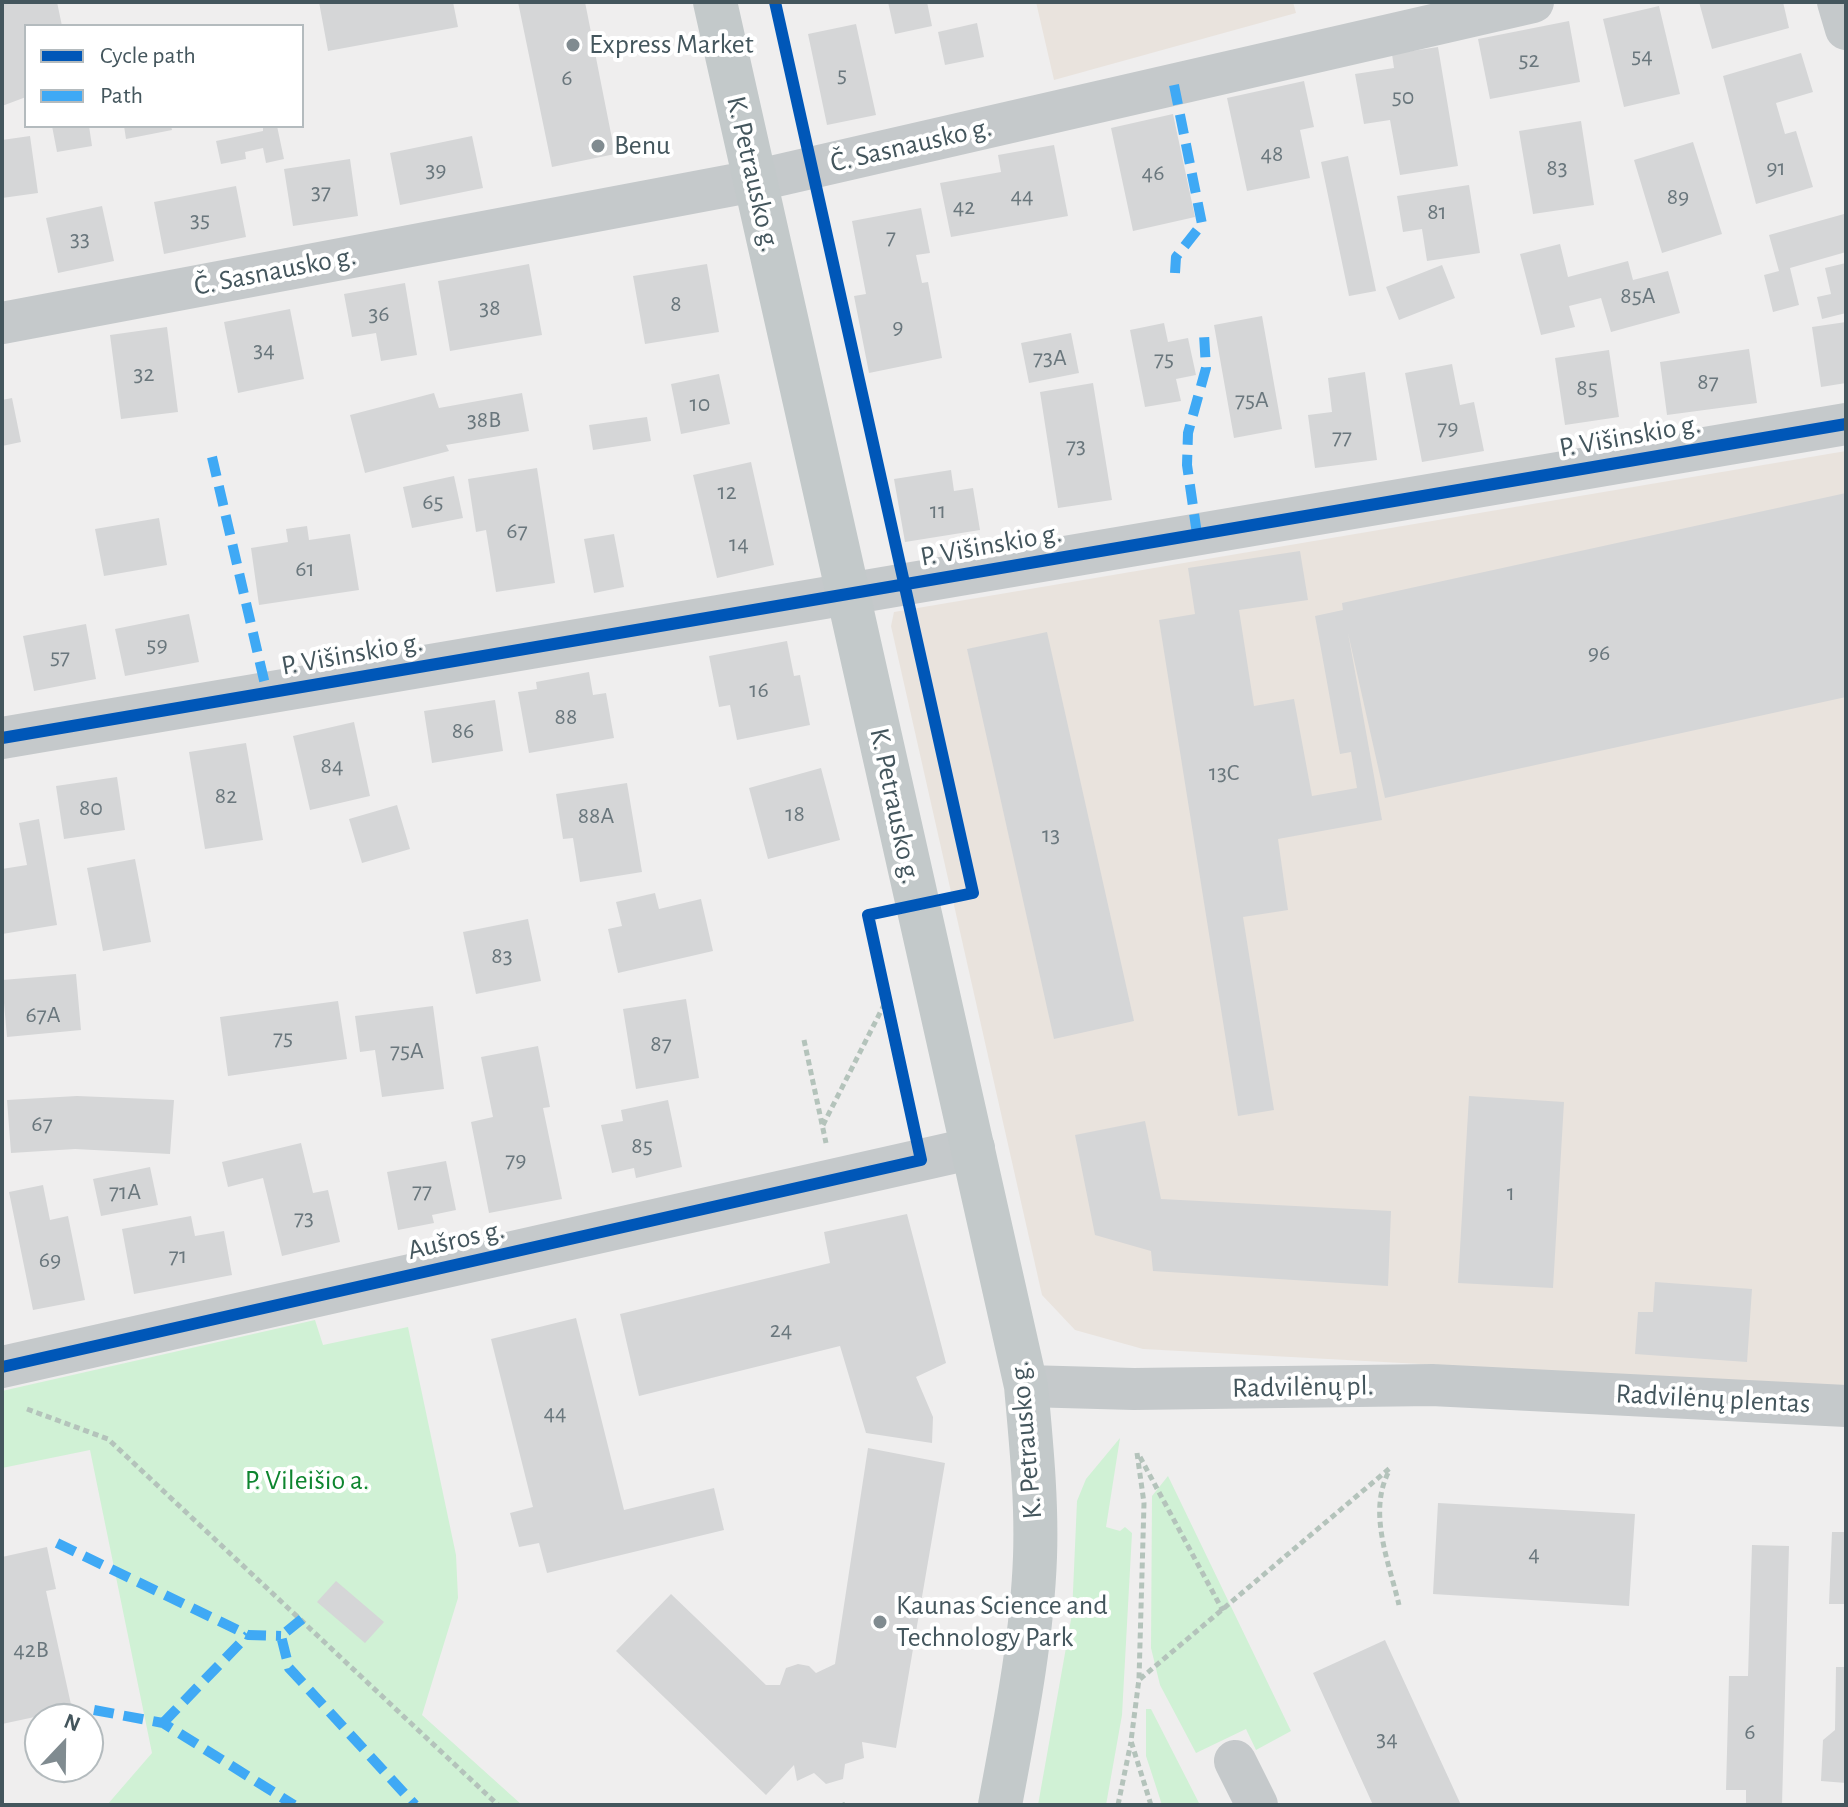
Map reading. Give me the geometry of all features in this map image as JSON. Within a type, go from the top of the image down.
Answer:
[{"type":"main road","name":"K. Petrausko g.","points":[[715,2],[1026,1386],[1034,1477],[1035,1558],[1019,1699],[1000,1805]]},
{"type":"street","name":"Č. Sasnausko g.","points":[[2,323],[754,181],[1533,2]]},
{"type":"street","points":[[1838,2],[1846,29]]},
{"type":"street","name":"P. Višinskio g.","points":[[2,738],[1846,424]]},
{"type":"street","name":"Aušros g.","points":[[2,1367],[974,1148]]},
{"type":"street","name":"Radvilėnų pl.","points":[[1026,1386],[1134,1389],[1432,1385],[1580,1392]]},
{"type":"street","name":"Radvilėnų plentas","points":[[1580,1392],[1846,1406]]},
{"type":"street","points":[[1235,1761],[1257,1805]]},
{"type":"path","points":[[822,1126],[886,1001]]},
{"type":"path","points":[[804,1040],[833,1179]]},
{"type":"path","points":[[27,1409],[108,1439],[498,1805]]},
{"type":"path","points":[[1118,1805],[1139,1679],[1144,1503],[1137,1453],[1223,1611]]},
{"type":"path","points":[[1139,1679],[1390,1468],[1381,1487],[1378,1517],[1399,1605]]},
{"type":"path","points":[[1131,1741],[1151,1805]]},
{"type":"shaded area","points":[[1036,2],[1293,2],[1296,13],[1054,80]]},
{"type":"shaded area","points":[[1846,451],[1846,1387],[1143,1349],[1075,1330],[1042,1295],[891,626],[894,612]]},
{"type":"green space","name":"P. Vileišio a.","points":[[315,1320],[323,1345],[408,1327],[456,1555],[458,1598],[422,1715],[522,1805],[107,1805],[152,1753],[90,1450],[2,1468],[2,1391]]},
{"type":"green space","points":[[1120,1438],[1106,1527],[1120,1531],[1125,1527],[1132,1533],[1122,1715],[1106,1805],[1038,1805],[1072,1614],[1077,1501],[1086,1479]]},
{"type":"green space","points":[[1168,1476],[1291,1731],[1256,1750],[1246,1729],[1196,1753],[1160,1685],[1151,1648],[1152,1496]]},
{"type":"green space","points":[[1146,1709],[1151,1709],[1200,1805],[1162,1805],[1146,1756]]},
{"type":"building","points":[[2,2],[57,2],[62,24],[24,24],[24,98],[2,106]]},
{"type":"building","points":[[319,2],[453,2],[458,27],[328,51]]},
{"type":"building","points":[[518,2],[585,2],[615,154],[552,167]]},
{"type":"building","points":[[888,2],[927,2],[932,26],[895,34]]},
{"type":"building","points":[[1699,2],[1783,2],[1789,28],[1712,49]]},
{"type":"building","points":[[1659,6],[1680,94],[1624,107],[1603,19]]},
{"type":"building","points":[[1569,21],[1580,82],[1490,99],[1478,39]]},
{"type":"building","points":[[977,23],[984,57],[945,65],[938,32]]},
{"type":"building","points":[[856,24],[876,115],[827,125],[808,34]]},
{"type":"building","points":[[1438,47],[1458,166],[1400,175],[1390,120],[1364,124],[1355,74],[1394,68],[1392,54]]},
{"type":"building","points":[[1801,53],[1813,92],[1776,103],[1785,134],[1796,131],[1813,187],[1756,204],[1723,76]]},
{"type":"building","points":[[1304,81],[1314,127],[1300,130],[1310,178],[1247,191],[1227,98]]},
{"type":"building","points":[[1173,114],[1195,217],[1133,231],[1111,128]]},
{"type":"building","points":[[1581,121],[1594,205],[1533,214],[1519,131]]},
{"type":"building","points":[[52,128],[89,128],[92,146],[57,152]]},
{"type":"building","points":[[124,128],[172,130],[126,139]]},
{"type":"building","points":[[263,128],[277,128],[284,159],[266,163],[263,148],[245,152],[246,159],[221,164],[216,141],[263,131]]},
{"type":"building","points":[[30,136],[38,193],[2,198],[2,140]]},
{"type":"building","points":[[472,136],[483,188],[400,205],[390,153]]},
{"type":"building","points":[[1693,142],[1722,234],[1662,253],[1634,160]]},
{"type":"building","points":[[1054,145],[1068,216],[951,237],[940,183],[1001,172],[998,155]]},
{"type":"building","points":[[1348,156],[1376,291],[1349,296],[1321,162]]},
{"type":"building","points":[[350,159],[358,216],[293,226],[284,169]]},
{"type":"building","points":[[1469,185],[1480,253],[1427,261],[1422,229],[1403,232],[1397,196]]},
{"type":"building","points":[[236,186],[246,237],[164,254],[154,202]]},
{"type":"building","points":[[102,206],[114,261],[58,273],[46,218]]},
{"type":"building","points":[[921,208],[930,253],[916,255],[922,283],[928,282],[942,358],[869,373],[854,296],[866,294],[852,221]]},
{"type":"building","points":[[1844,214],[1846,252],[1790,268],[1799,305],[1773,312],[1764,275],[1779,271],[1769,235]]},
{"type":"building","points":[[1560,244],[1568,277],[1628,261],[1633,280],[1668,271],[1680,313],[1611,332],[1601,298],[1569,306],[1575,327],[1541,335],[1520,254]]},
{"type":"building","points":[[1846,263],[1846,313],[1822,319],[1817,297],[1831,294],[1825,268]]},
{"type":"building","points":[[529,264],[542,335],[450,351],[438,281]]},
{"type":"building","points":[[707,264],[719,332],[645,344],[633,276]]},
{"type":"building","points":[[1442,265],[1455,298],[1399,320],[1386,287]]},
{"type":"building","points":[[405,283],[417,355],[381,361],[376,333],[352,337],[344,294]]},
{"type":"building","points":[[290,309],[304,379],[238,393],[224,322]]},
{"type":"building","points":[[1262,316],[1282,429],[1234,438],[1214,325]]},
{"type":"building","points":[[1846,322],[1846,383],[1821,387],[1812,327]]},
{"type":"building","points":[[1164,323],[1168,342],[1188,338],[1196,375],[1176,379],[1181,401],[1145,407],[1130,330]]},
{"type":"building","points":[[167,327],[178,412],[121,419],[110,335]]},
{"type":"building","points":[[1071,333],[1079,373],[1029,383],[1021,343]]},
{"type":"building","points":[[1749,349],[1757,403],[1667,415],[1660,362]]},
{"type":"building","points":[[1609,350],[1619,417],[1565,425],[1555,358]]},
{"type":"building","points":[[1452,364],[1460,405],[1474,402],[1484,451],[1422,462],[1405,373]]},
{"type":"building","points":[[1365,372],[1377,460],[1315,468],[1308,415],[1332,412],[1328,378]]},
{"type":"building","points":[[719,374],[730,424],[681,434],[671,384]]},
{"type":"building","points":[[1093,383],[1112,500],[1058,508],[1040,392]]},
{"type":"building","points":[[434,393],[439,408],[522,393],[529,431],[446,445],[449,451],[365,473],[350,415]]},
{"type":"building","points":[[12,398],[21,442],[2,446],[2,400]]},
{"type":"building","points":[[647,417],[651,441],[593,450],[589,425]]},
{"type":"building","points":[[751,462],[774,565],[717,578],[693,475]]},
{"type":"building","points":[[537,468],[555,583],[496,592],[486,530],[476,532],[468,479]]},
{"type":"building","points":[[951,470],[954,491],[973,488],[980,530],[905,542],[894,479]]},
{"type":"building","points":[[454,476],[463,518],[412,528],[403,487]]},
{"type":"building","points":[[1846,493],[1846,697],[1385,798],[1348,633],[1382,820],[1278,839],[1288,910],[1243,917],[1274,1110],[1238,1116],[1159,620],[1195,614],[1188,568],[1300,551],[1308,600],[1239,610],[1254,706],[1294,699],[1312,796],[1357,788],[1351,752],[1340,754],[1315,616],[1343,610],[1342,603]]},
{"type":"building","points":[[159,518],[167,565],[104,576],[95,529]]},
{"type":"building","points":[[307,526],[309,540],[350,534],[359,590],[259,605],[251,548],[288,542],[286,529]]},
{"type":"building","points":[[614,534],[624,587],[594,593],[584,539]]},
{"type":"building","points":[[189,614],[199,662],[125,676],[115,629]]},
{"type":"building","points":[[86,624],[96,679],[34,691],[23,636]]},
{"type":"building","points":[[1047,632],[1134,1021],[1054,1039],[967,649]]},
{"type":"building","points":[[787,641],[794,676],[800,675],[810,725],[737,740],[730,705],[719,707],[709,656]]},
{"type":"building","points":[[589,672],[593,695],[606,693],[614,738],[529,753],[518,692],[537,689],[536,682]]},
{"type":"building","points":[[495,700],[503,751],[432,763],[424,711]]},
{"type":"building","points":[[354,722],[370,796],[310,810],[293,736]]},
{"type":"building","points":[[246,743],[263,840],[205,849],[189,752]]},
{"type":"building","points":[[821,768],[840,840],[768,859],[749,788]]},
{"type":"building","points":[[117,777],[125,830],[64,839],[56,786]]},
{"type":"building","points":[[627,783],[642,872],[580,882],[573,838],[563,839],[556,794]]},
{"type":"building","points":[[397,805],[410,849],[362,863],[349,819]]},
{"type":"building","points":[[39,819],[57,925],[2,934],[2,869],[27,865],[19,823]]},
{"type":"building","points":[[135,859],[151,942],[103,951],[87,868]]},
{"type":"building","points":[[655,893],[659,909],[701,899],[713,951],[618,973],[608,929],[622,926],[616,902]]},
{"type":"building","points":[[528,919],[541,981],[476,994],[463,932]]},
{"type":"building","points":[[76,974],[81,1030],[7,1037],[2,980]]},
{"type":"building","points":[[686,999],[699,1078],[636,1089],[623,1009]]},
{"type":"building","points":[[338,1001],[347,1059],[228,1076],[220,1017]]},
{"type":"building","points":[[433,1006],[444,1089],[382,1097],[375,1050],[360,1052],[355,1016]]},
{"type":"building","points":[[538,1046],[550,1107],[543,1108],[562,1199],[489,1213],[471,1122],[493,1117],[481,1057]]},
{"type":"building","points":[[77,1096],[174,1100],[170,1154],[75,1149],[11,1153],[7,1100]]},
{"type":"building","points":[[1469,1096],[1564,1102],[1553,1288],[1458,1283]]},
{"type":"building","points":[[668,1100],[682,1167],[636,1178],[634,1168],[612,1173],[601,1125],[623,1121],[621,1110]]},
{"type":"building","points":[[1145,1121],[1161,1199],[1391,1211],[1388,1286],[1153,1271],[1151,1251],[1095,1235],[1075,1135]]},
{"type":"building","points":[[301,1143],[313,1193],[328,1190],[340,1242],[282,1256],[263,1178],[228,1187],[222,1162]]},
{"type":"building","points":[[446,1161],[456,1210],[432,1215],[434,1223],[398,1230],[387,1172]]},
{"type":"building","points":[[150,1167],[158,1205],[101,1216],[93,1179]]},
{"type":"building","points":[[43,1185],[50,1220],[68,1216],[85,1300],[33,1310],[9,1192]]},
{"type":"building","points":[[907,1214],[946,1363],[916,1377],[933,1417],[932,1443],[866,1433],[840,1346],[639,1396],[620,1314],[830,1263],[824,1232]]},
{"type":"building","points":[[191,1216],[195,1236],[224,1231],[232,1275],[134,1294],[122,1229]]},
{"type":"building","points":[[1655,1282],[1752,1289],[1747,1362],[1635,1354],[1638,1312],[1653,1312]]},
{"type":"building","points":[[576,1318],[624,1510],[714,1488],[724,1530],[547,1573],[539,1543],[519,1547],[510,1513],[533,1507],[491,1339]]},
{"type":"building","name":"Kaunas Science and Technology Park","points":[[868,1448],[945,1463],[896,1748],[862,1742],[864,1758],[845,1764],[843,1779],[826,1784],[814,1773],[797,1781],[794,1765],[766,1795],[616,1651],[671,1594],[766,1685],[780,1685],[786,1668],[798,1664],[809,1666],[816,1673],[835,1664]]},
{"type":"building","points":[[1438,1503],[1635,1514],[1629,1606],[1433,1594]]},
{"type":"building","points":[[1832,1532],[1846,1532],[1846,1604],[1829,1604]]},
{"type":"building","points":[[1752,1545],[1789,1546],[1782,1805],[1746,1805],[1746,1790],[1726,1790],[1729,1676],[1748,1676]]},
{"type":"building","points":[[47,1547],[56,1589],[46,1591],[71,1703],[24,1703],[24,1719],[2,1724],[2,1557]]},
{"type":"building","points":[[336,1581],[384,1622],[365,1643],[317,1602]]},
{"type":"building","points":[[1385,1640],[1461,1805],[1373,1805],[1313,1673]]},
{"type":"building","points":[[1836,1667],[1846,1667],[1846,1783],[1821,1781],[1823,1740],[1835,1730]]},
{"type":"marked path","points":[[1174,85],[1202,224],[1176,257],[1175,273]]},
{"type":"marked path","points":[[1197,534],[1187,465],[1188,433],[1206,368],[1204,334]]},
{"type":"marked path","points":[[212,457],[267,693]]},
{"type":"marked path","points":[[57,1543],[248,1635],[281,1636]]},
{"type":"marked path","points":[[302,1619],[281,1636],[289,1668],[415,1805]]},
{"type":"marked path","points":[[163,1723],[248,1635]]},
{"type":"marked path","points":[[104,1712],[163,1723],[294,1805]]},
{"type":"cycle path","points":[[2,1367],[921,1160],[868,915],[973,893],[775,2]]},
{"type":"cycle path","points":[[2,738],[1846,424]]},
{"type":"place","name":"Express Market","points":[[573,45]]},
{"type":"place","name":"Benu","points":[[598,146]]},
{"type":"place","name":"Kaunas Science and Technology Park","points":[[880,1622]]}]
